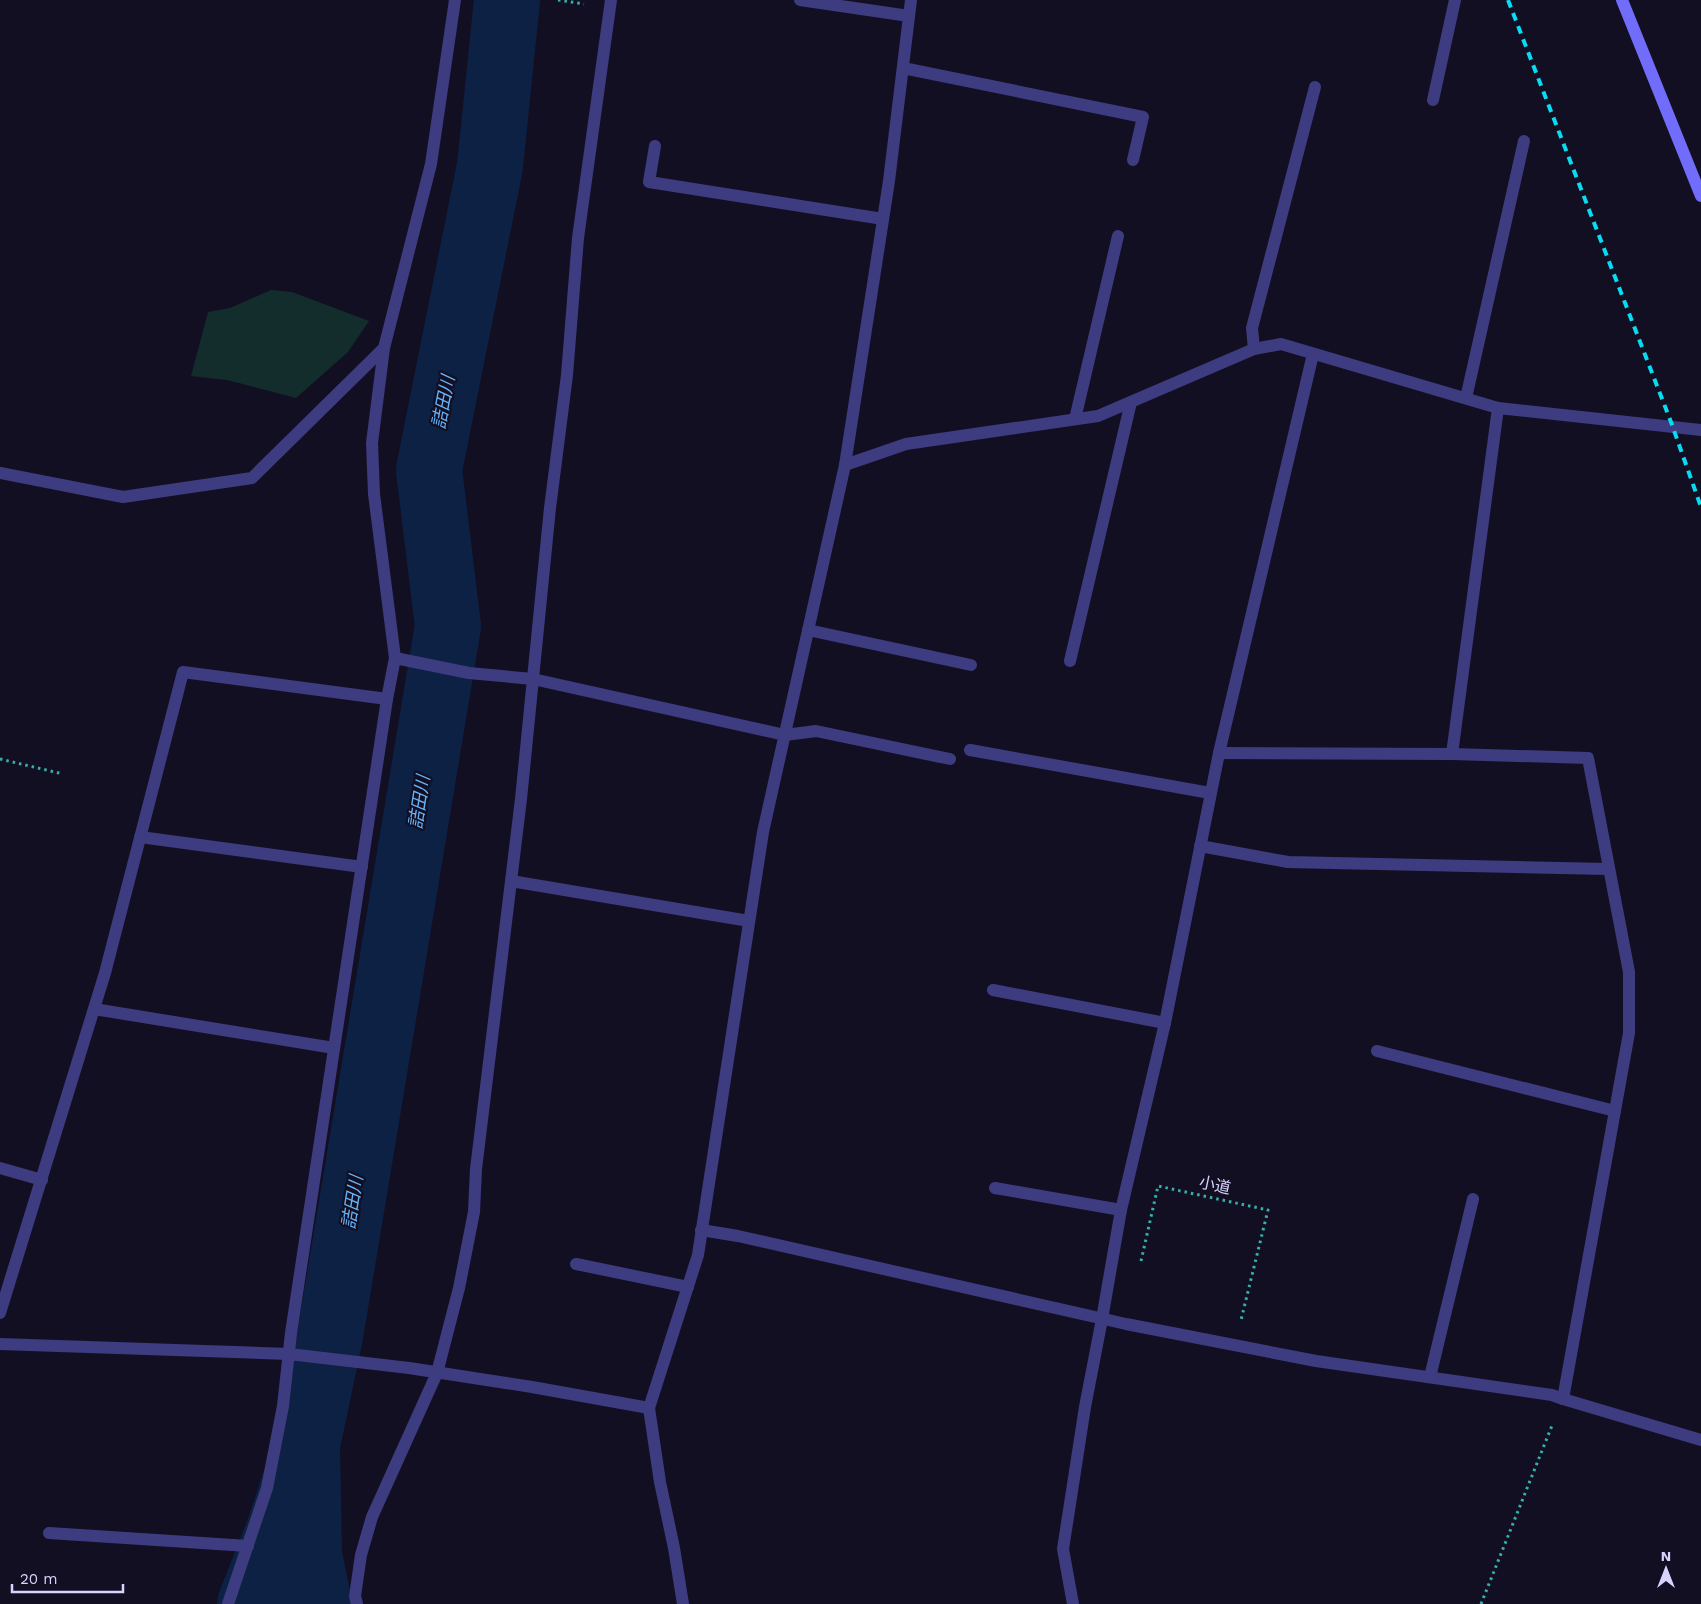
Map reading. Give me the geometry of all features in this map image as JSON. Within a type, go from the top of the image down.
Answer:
[{"type":"street","points":[[228,1604],[267,1488],[295,1355],[334,1048],[395,658],[374,494],[372,443],[384,348],[431,164],[454,0]]},
{"type":"street","points":[[356,1604],[355,1596],[360,1555],[372,1517],[437,1373],[459,1288],[474,1212],[476,1169],[511,882],[550,508],[567,375],[578,238],[611,0]]},
{"type":"street","points":[[800,0],[909,16]]},
{"type":"street","points":[[683,1604],[674,1548],[660,1482],[649,1408],[698,1255],[763,832],[845,465],[884,219],[911,0]]},
{"type":"street","points":[[1433,100],[1455,0]]},
{"type":"street","points":[[1622,0],[1701,196]]},
{"type":"street","points":[[903,68],[1143,117],[1134,160]]},
{"type":"street","points":[[1254,349],[1252,328],[1315,87]]},
{"type":"street","points":[[1466,398],[1524,141]]},
{"type":"street","points":[[655,146],[649,182],[884,219]]},
{"type":"street","points":[[1076,419],[1118,236]]},
{"type":"street","points":[[845,465],[906,444],[1098,416],[1254,349],[1281,344],[1498,408],[1701,430]]},
{"type":"street","points":[[0,473],[123,497],[252,478],[384,348]]},
{"type":"street","points":[[1073,1604],[1063,1549],[1085,1407],[1121,1210],[1165,1023],[1218,753],[1313,354]]},
{"type":"street","points":[[1070,661],[1132,402]]},
{"type":"street","points":[[1452,754],[1498,408]]},
{"type":"street","points":[[808,630],[971,665]]},
{"type":"street","points":[[395,658],[469,673],[533,679],[785,735],[816,731],[950,759]]},
{"type":"street","points":[[0,1313],[105,973],[183,672],[388,699]]},
{"type":"street","points":[[970,750],[1210,793]]},
{"type":"street","points":[[1218,753],[1452,754],[1588,758],[1629,972],[1629,1033],[1563,1400]]},
{"type":"street","points":[[140,837],[362,867]]},
{"type":"street","points":[[1200,846],[1288,862],[1608,869]]},
{"type":"street","points":[[511,882],[749,921]]},
{"type":"street","points":[[994,990],[1165,1023]]},
{"type":"street","points":[[94,1009],[334,1048]]},
{"type":"street","points":[[1377,1051],[1615,1111]]},
{"type":"street","points":[[0,1168],[42,1180]]},
{"type":"street","points":[[996,1188],[1121,1210]]},
{"type":"street","points":[[1430,1377],[1473,1199]]},
{"type":"street","points":[[701,1230],[738,1236],[1102,1319],[1316,1361],[1552,1394],[1563,1400],[1701,1440]]},
{"type":"street","points":[[576,1264],[688,1287]]},
{"type":"street","points":[[0,1344],[295,1355],[532,1387],[649,1408]]},
{"type":"street","points":[[49,1533],[248,1546]]},
{"type":"path","points":[[0,760],[63,774]]},
{"type":"path","name":"小道","points":[[1139,1269],[1158,1186],[1268,1210],[1235,1345]]},
{"type":"path","points":[[1481,1604],[1563,1400]]},
{"type":"green space","points":[[271,290],[292,292],[369,321],[348,352],[296,398],[227,380],[191,376],[208,312],[230,308]]},
{"type":"waterway","name":"詰田川","points":[[319,1604],[309,1555],[307,1445],[330,1336],[448,626],[429,470],[490,166],[507,0]]},
{"type":"waterway","points":[[250,1604],[279,1530],[295,1482]]},
{"type":"railway","points":[[1508,0],[1671,422],[1701,507]]}]
